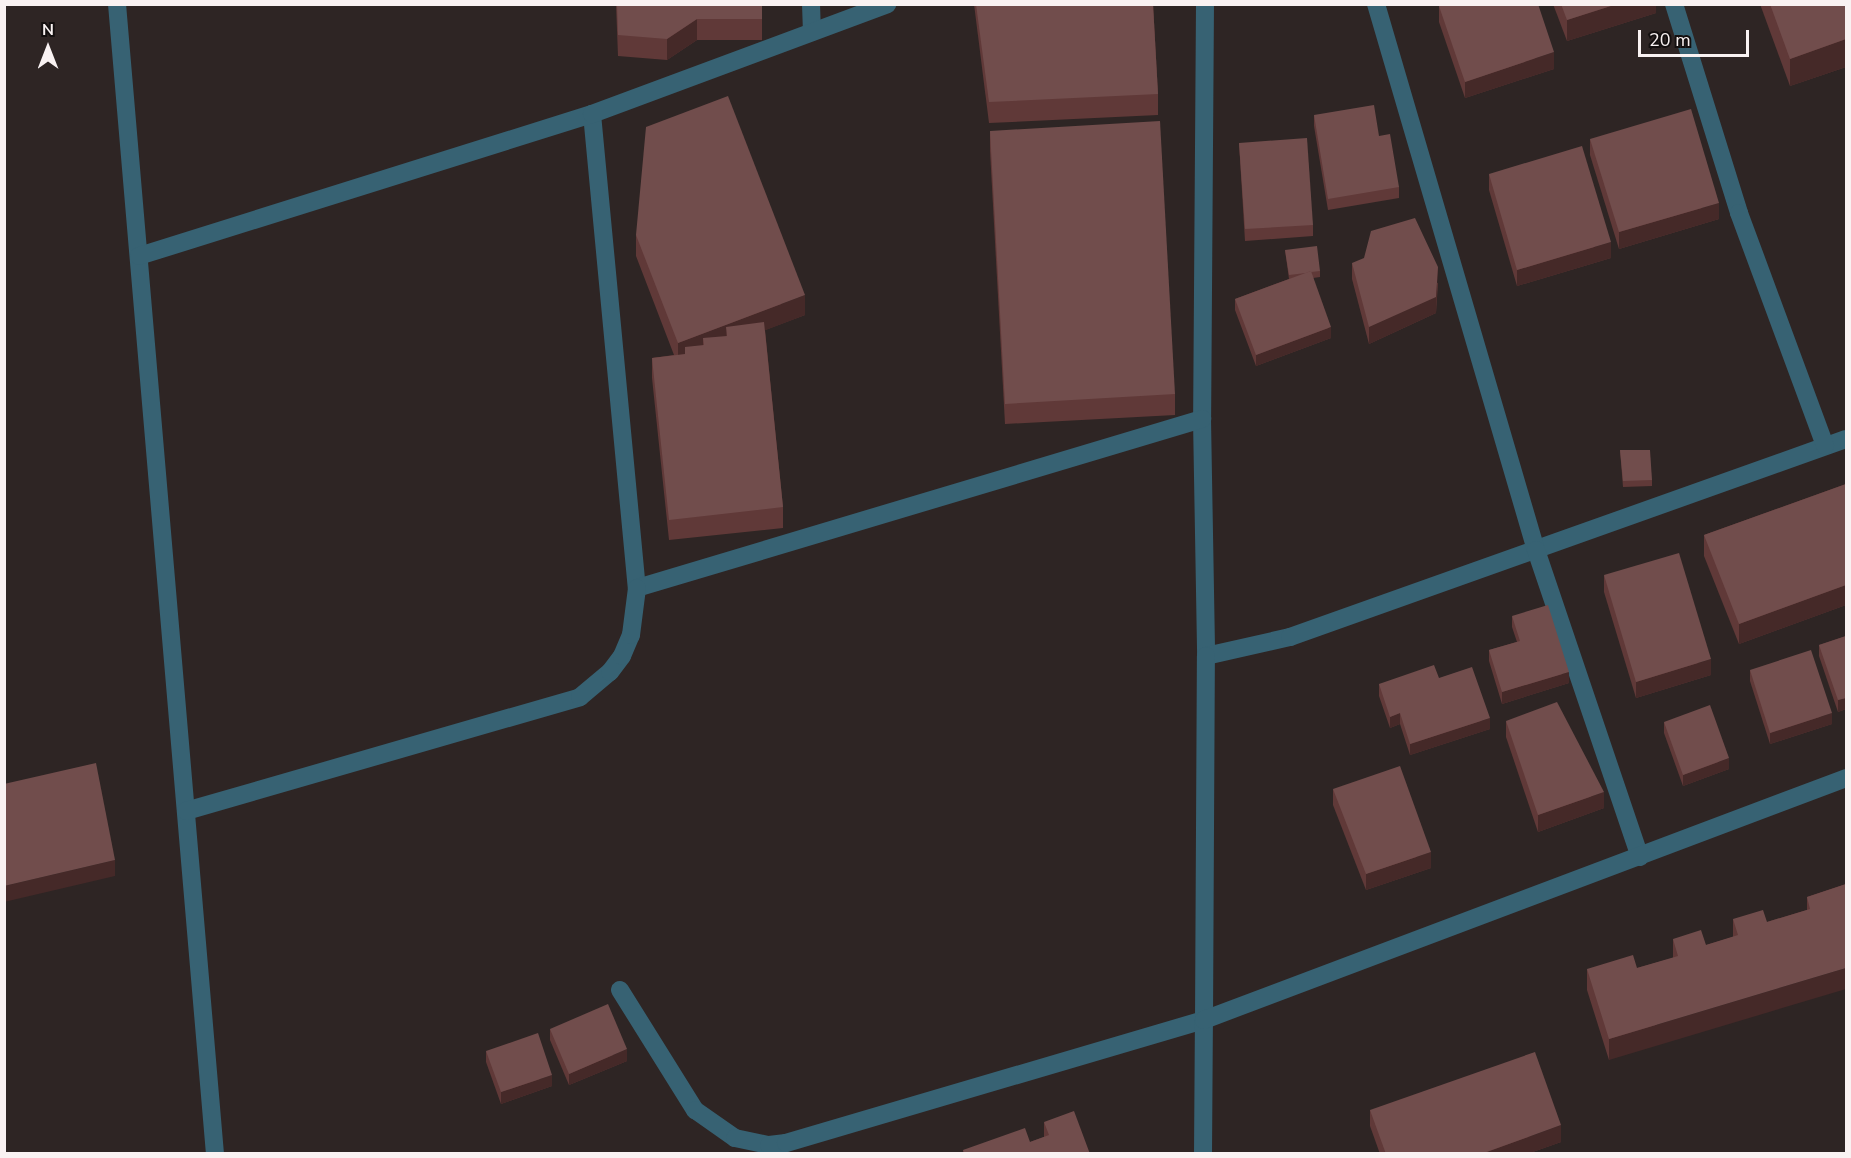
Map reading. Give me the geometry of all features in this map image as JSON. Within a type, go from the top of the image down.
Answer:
[{"type":"street","points":[[117,4],[215,1154]]},
{"type":"street","points":[[811,4],[813,32]]},
{"type":"street","points":[[139,256],[592,114],[887,4]]},
{"type":"street","points":[[1203,1154],[1206,656],[1202,419],[1205,4]]},
{"type":"street","points":[[1376,4],[1536,550],[1640,857]]},
{"type":"street","points":[[1674,4],[1739,213],[1825,446]]},
{"type":"street","points":[[186,811],[580,698],[610,672],[621,656],[632,635],[637,588],[592,114]]},
{"type":"street","points":[[637,588],[1202,419]]},
{"type":"street","points":[[1206,656],[1290,637],[1846,439]]},
{"type":"street","points":[[620,990],[695,1110],[735,1138],[769,1145],[786,1143],[1204,1020],[1846,778]]},
{"type":"building","points":[[617,4],[762,4],[762,19],[697,19],[667,39],[618,35]]},
{"type":"building","points":[[976,4],[1153,4],[1158,94],[989,102]]},
{"type":"building","points":[[1443,4],[1538,4],[1554,52],[1465,82],[1439,6]]},
{"type":"building","points":[[1561,4],[1617,4],[1567,20]]},
{"type":"building","points":[[1770,4],[1846,4],[1846,39],[1790,59]]},
{"type":"building","points":[[728,96],[805,295],[678,343],[636,235],[646,127]]},
{"type":"building","points":[[1374,105],[1379,136],[1390,134],[1399,187],[1328,199],[1314,115]]},
{"type":"building","points":[[1691,109],[1719,203],[1619,232],[1590,139]]},
{"type":"building","points":[[1160,121],[1175,394],[1005,404],[990,131]]},
{"type":"building","points":[[1307,138],[1313,225],[1245,229],[1239,143]]},
{"type":"building","points":[[1582,146],[1611,242],[1517,270],[1489,174]]},
{"type":"building","points":[[1415,218],[1438,267],[1436,297],[1369,327],[1352,263],[1364,258],[1371,231]]},
{"type":"building","points":[[1317,246],[1320,271],[1289,275],[1285,250]]},
{"type":"building","points":[[1311,271],[1331,327],[1256,355],[1235,299]]},
{"type":"building","points":[[764,322],[783,507],[669,520],[652,358],[685,354],[685,347],[704,345],[703,338],[727,336],[726,327]]},
{"type":"building","points":[[1620,450],[1650,450],[1652,480],[1623,481]]},
{"type":"building","points":[[1846,484],[1846,585],[1739,624],[1704,535]]},
{"type":"building","points":[[1679,553],[1711,659],[1636,682],[1604,575]]},
{"type":"building","points":[[1548,605],[1569,672],[1502,692],[1489,650],[1520,641],[1512,616]]},
{"type":"building","points":[[1846,636],[1846,698],[1838,700],[1819,645]]},
{"type":"building","points":[[1811,650],[1832,713],[1770,733],[1750,670]]},
{"type":"building","points":[[1434,665],[1439,678],[1472,667],[1490,718],[1410,744],[1400,713],[1390,717],[1379,684]]},
{"type":"building","points":[[1557,702],[1604,792],[1538,815],[1506,721]]},
{"type":"building","points":[[1710,705],[1729,758],[1683,775],[1664,722]]},
{"type":"building","points":[[96,763],[115,860],[4,886],[4,784]]},
{"type":"building","points":[[1400,766],[1431,852],[1366,874],[1333,789]]},
{"type":"building","points":[[1846,884],[1846,968],[1609,1039],[1587,969],[1633,955],[1637,968],[1678,956],[1673,939],[1701,930],[1706,945],[1738,935],[1733,919],[1763,910],[1767,922],[1810,909],[1807,897]]},
{"type":"building","points":[[608,1004],[627,1049],[569,1074],[550,1029]]},
{"type":"building","points":[[538,1033],[552,1075],[501,1092],[486,1051]]},
{"type":"building","points":[[1535,1052],[1561,1125],[1481,1154],[1386,1154],[1370,1110]]},
{"type":"building","points":[[1074,1111],[1090,1154],[965,1154],[963,1150],[1025,1128],[1030,1142],[1049,1135],[1044,1122]]}]
